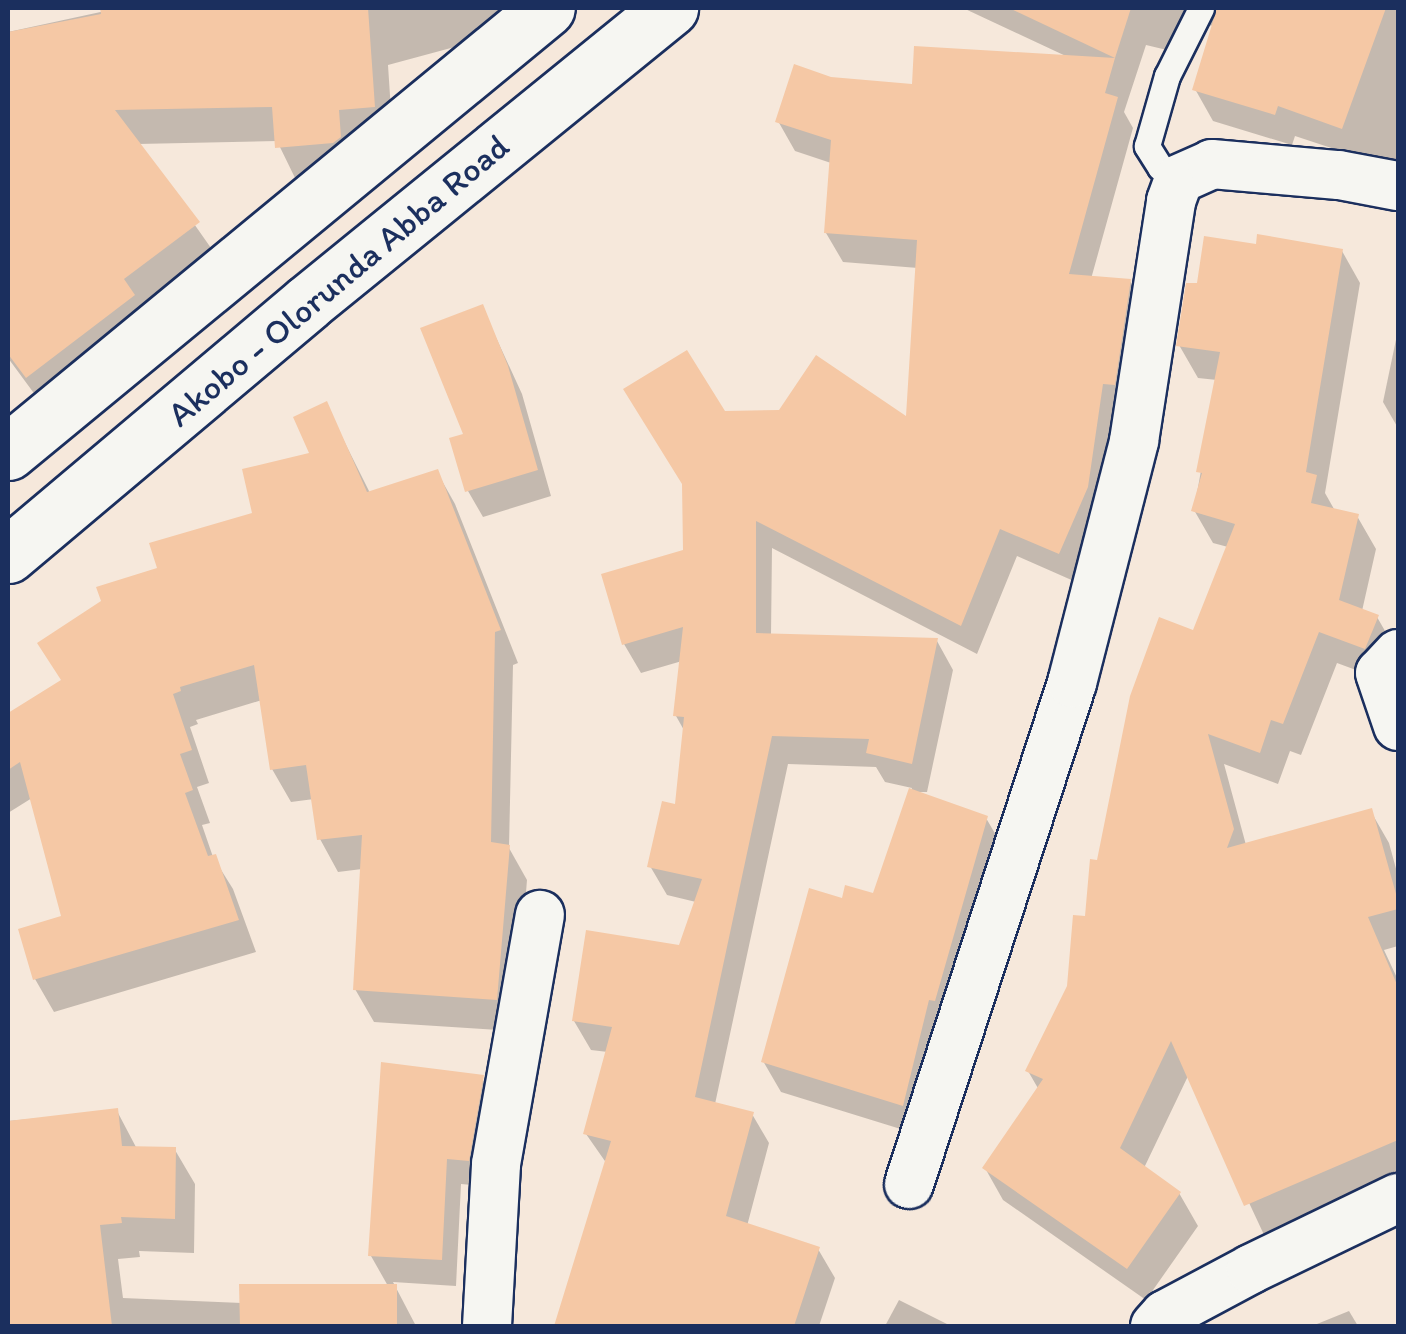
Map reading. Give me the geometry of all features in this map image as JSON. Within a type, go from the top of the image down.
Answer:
[{"type":"main road","points":[[8,452],[547,8]]},
{"type":"main road","name":"Akobo - Olorunda Abba Road","points":[[8,555],[307,303],[670,8]]},
{"type":"street","points":[[909,1184],[1072,683],[1134,442],[1170,201],[1178,179],[1212,164],[1339,176],[1398,186]]},
{"type":"street","points":[[1398,654],[1380,673],[1398,726]]},
{"type":"street","points":[[487,1326],[496,1164],[540,915]]},
{"type":"street","points":[[1154,1326],[1165,1314],[1398,1198]]},
{"type":"lane","points":[[1178,179],[1160,167],[1147,146],[1167,76],[1201,8]]},
{"type":"building","points":[[100,8],[368,8],[375,107],[339,110],[341,137],[333,143],[275,148],[272,107],[115,110],[200,222],[124,279],[135,295],[26,378],[8,354],[8,32],[101,14]]},
{"type":"building","points":[[1009,8],[1131,8],[1115,58]]},
{"type":"building","points":[[1217,8],[1386,8],[1342,129],[1278,106],[1275,115],[1192,90]]},
{"type":"building","points":[[914,46],[1115,58],[1105,93],[1118,97],[1069,274],[1131,279],[1115,385],[1103,384],[1088,487],[1059,554],[1000,529],[961,626],[756,521],[756,633],[938,638],[912,764],[866,753],[869,739],[772,736],[695,1097],[754,1112],[726,1216],[820,1247],[794,1326],[554,1326],[611,1141],[583,1134],[612,1027],[572,1021],[586,930],[679,945],[702,879],[647,867],[662,801],[675,804],[684,717],[673,716],[683,627],[622,645],[601,574],[683,550],[682,484],[623,389],[687,350],[725,411],[779,410],[816,355],[906,416],[917,240],[824,233],[831,140],[775,122],[794,64],[831,77],[912,84]]},
{"type":"building","points":[[1257,234],[1343,249],[1306,472],[1317,475],[1311,503],[1359,514],[1339,600],[1379,615],[1365,649],[1319,632],[1283,724],[1271,720],[1260,753],[1208,734],[1234,829],[1227,848],[1372,808],[1398,901],[1398,909],[1368,917],[1398,987],[1398,1140],[1244,1206],[1171,1041],[1120,1148],[1181,1192],[1127,1269],[982,1168],[1043,1079],[1025,1071],[1067,986],[1073,915],[1085,916],[1090,859],[1097,860],[1130,696],[1159,617],[1193,630],[1235,524],[1191,511],[1202,473],[1196,472],[1220,352],[1176,346],[1186,283],[1197,283],[1204,236],[1256,244]]},
{"type":"building","points":[[483,304],[508,366],[538,470],[465,492],[449,438],[463,434],[420,328]]},
{"type":"building","points":[[327,401],[367,492],[438,469],[501,630],[495,632],[491,842],[510,845],[497,1000],[353,990],[362,835],[317,840],[306,765],[270,770],[254,665],[180,687],[181,691],[173,694],[192,750],[180,754],[193,790],[185,793],[208,856],[216,854],[239,920],[33,980],[18,929],[61,916],[20,762],[8,770],[8,713],[61,680],[37,643],[101,601],[96,587],[157,568],[149,543],[252,513],[242,469],[309,453],[293,417]]},
{"type":"building","points":[[909,788],[988,816],[935,1001],[929,1000],[903,1106],[761,1062],[809,888],[842,898],[845,885],[873,893]]},
{"type":"building","points":[[381,1062],[484,1075],[469,1161],[447,1159],[442,1260],[368,1256]]},
{"type":"building","points":[[118,1108],[122,1146],[176,1147],[175,1219],[121,1217],[122,1223],[100,1225],[112,1326],[8,1326],[8,1121]]},
{"type":"building","points":[[239,1284],[397,1284],[397,1326],[240,1326]]}]
